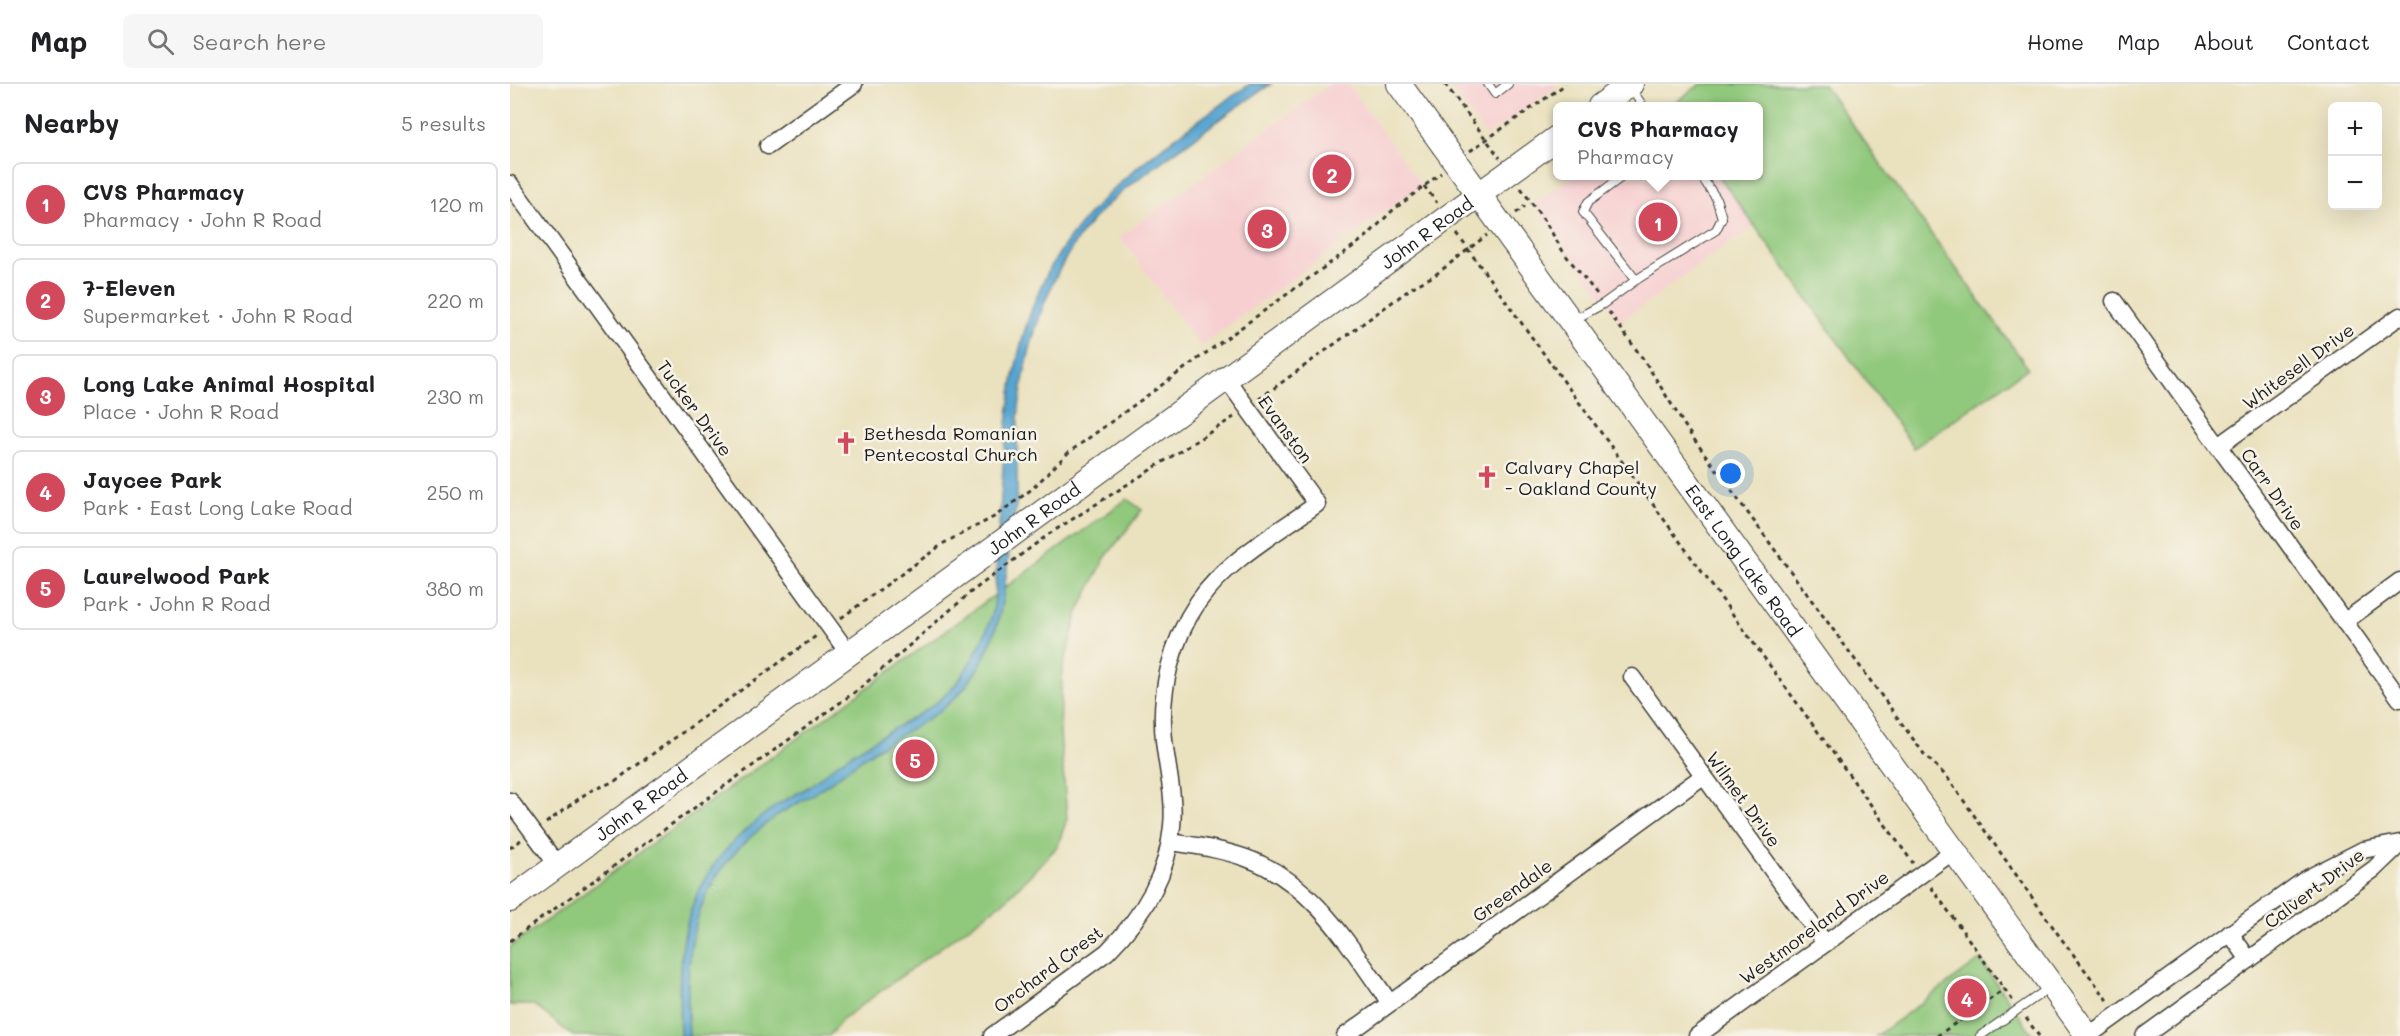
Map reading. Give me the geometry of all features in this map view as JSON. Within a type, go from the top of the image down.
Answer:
[{"type":"main road","name":"East Long Lake Road","points":[[1399,84],[2088,1036]]},
{"type":"main road","points":[[1606,102],[1630,85]]},
{"type":"main road","name":"John R Road","points":[[510,900],[1031,523],[1225,377],[1553,140]]},
{"type":"street","points":[[768,146],[854,84]]},
{"type":"street","name":"Tucker Drive","points":[[510,184],[849,654]]},
{"type":"street","name":"Carr Drive","points":[[2114,302],[2400,699]]},
{"type":"street","name":"Whitesell Drive","points":[[2219,447],[2400,316]]},
{"type":"street","name":"Evanston","points":[[1225,377],[1317,504]]},
{"type":"street","name":"Orchard Crest","points":[[992,1036],[1089,966],[1123,936],[1147,902],[1160,879],[1170,842],[1173,801],[1164,739],[1163,699],[1172,654],[1198,602],[1225,572],[1317,504]]},
{"type":"street","points":[[2344,622],[2400,581]]},
{"type":"street","name":"Wilmet Drive","points":[[1632,677],[1826,943]]},
{"type":"street","name":"Greendale","points":[[1345,1036],[1703,776]]},
{"type":"street","points":[[510,801],[558,866]]},
{"type":"street","points":[[1170,842],[1209,848],[1248,859],[1266,867],[1300,890],[1327,917],[1390,1004]]},
{"type":"street","name":"Calvert Drive","points":[[2088,1036],[2320,870],[2363,850],[2400,844]]},
{"type":"street","name":"Calvert Drive","points":[[2145,1036],[2374,870],[2400,844]]},
{"type":"street","name":"Westmoreland Drive","points":[[1696,1036],[1954,850]]},
{"type":"street","points":[[2230,933],[2249,960]]},
{"type":"lane","points":[[1488,84],[1495,94],[1508,84]]},
{"type":"lane","points":[[1630,85],[1640,102]]},
{"type":"lane","points":[[1617,180],[1588,201],[1583,212],[1636,280]]},
{"type":"lane","points":[[1571,321],[1603,304],[1636,280],[1716,230],[1722,218],[1716,198],[1704,180]]},
{"type":"lane","points":[[1980,1036],[2052,986]]},
{"type":"path","points":[[1445,84],[1492,147]]},
{"type":"path","points":[[1477,146],[1566,84]]},
{"type":"path","points":[[840,618],[944,543],[994,517],[1032,489],[1068,453],[1366,237],[1429,181]]},
{"type":"path","points":[[1424,186],[1429,192]]},
{"type":"path","points":[[1525,194],[1546,223],[1564,254],[1597,295]]},
{"type":"path","points":[[1260,398],[1413,287],[1435,275],[1476,242]]},
{"type":"path","points":[[1464,243],[1916,866]]},
{"type":"path","points":[[1612,315],[1646,363],[1677,415],[1778,556],[1924,754],[1947,777],[2111,1005]]},
{"type":"path","points":[[510,941],[859,688],[971,592],[1049,534],[1233,417]]},
{"type":"path","points":[[543,824],[588,792],[615,781],[816,636]]},
{"type":"path","points":[[510,848],[525,838]]},
{"type":"path","points":[[1928,882],[2012,998]]},
{"type":"path","points":[[1937,1036],[2005,989]]},
{"type":"path","points":[[2028,1022],[2039,1036]]},
{"type":"shaded area","points":[[1330,84],[1348,84],[1421,185],[1200,346],[1120,237]]},
{"type":"shaded area","points":[[1448,84],[1560,84],[1487,136]]},
{"type":"shaded area","points":[[1568,180],[1722,180],[1755,225],[1620,322],[1534,204]]},
{"type":"green space","points":[[1701,84],[1823,84],[2028,368],[1914,448],[1722,180],[1763,180],[1763,102],[1676,102]]},
{"type":"green space","points":[[1127,499],[1142,510],[1105,558],[1078,612],[1062,671],[1060,732],[1067,819],[1057,847],[1007,899],[844,1018],[829,1036],[573,1036],[534,1005],[510,1005],[510,947]]},
{"type":"green space","points":[[1980,960],[2034,1036],[1876,1036]]},
{"type":"water","points":[[1250,84],[1271,84],[1123,191],[1098,214],[1068,254],[1045,302],[1029,352],[1018,425],[1016,508],[1003,598],[988,651],[966,686],[947,705],[778,815],[750,838],[728,861],[711,886],[700,911],[689,968],[689,1036],[680,1036],[680,965],[685,935],[692,906],[704,880],[721,855],[744,831],[774,807],[805,789],[848,756],[936,703],[963,674],[983,638],[990,623],[994,605],[1005,442],[1015,371],[1034,302],[1062,249],[1083,221],[1134,170],[1162,147]]},
{"type":"place","name":"7-Eleven","points":[[1332,174]]},
{"type":"place","name":"CVS Pharmacy","points":[[1658,222]]},
{"type":"place","name":"Long Lake Animal Hospital","points":[[1267,229]]},
{"type":"place","name":"Bethesda Romanian Pentecostal Church","points":[[846,443]]},
{"type":"place","name":"Calvary Chapel - Oakland County","points":[[1487,477]]},
{"type":"place","name":"Laurelwood Park","points":[[915,759]]},
{"type":"place","name":"Jaycee Park","points":[[1967,998]]}]
